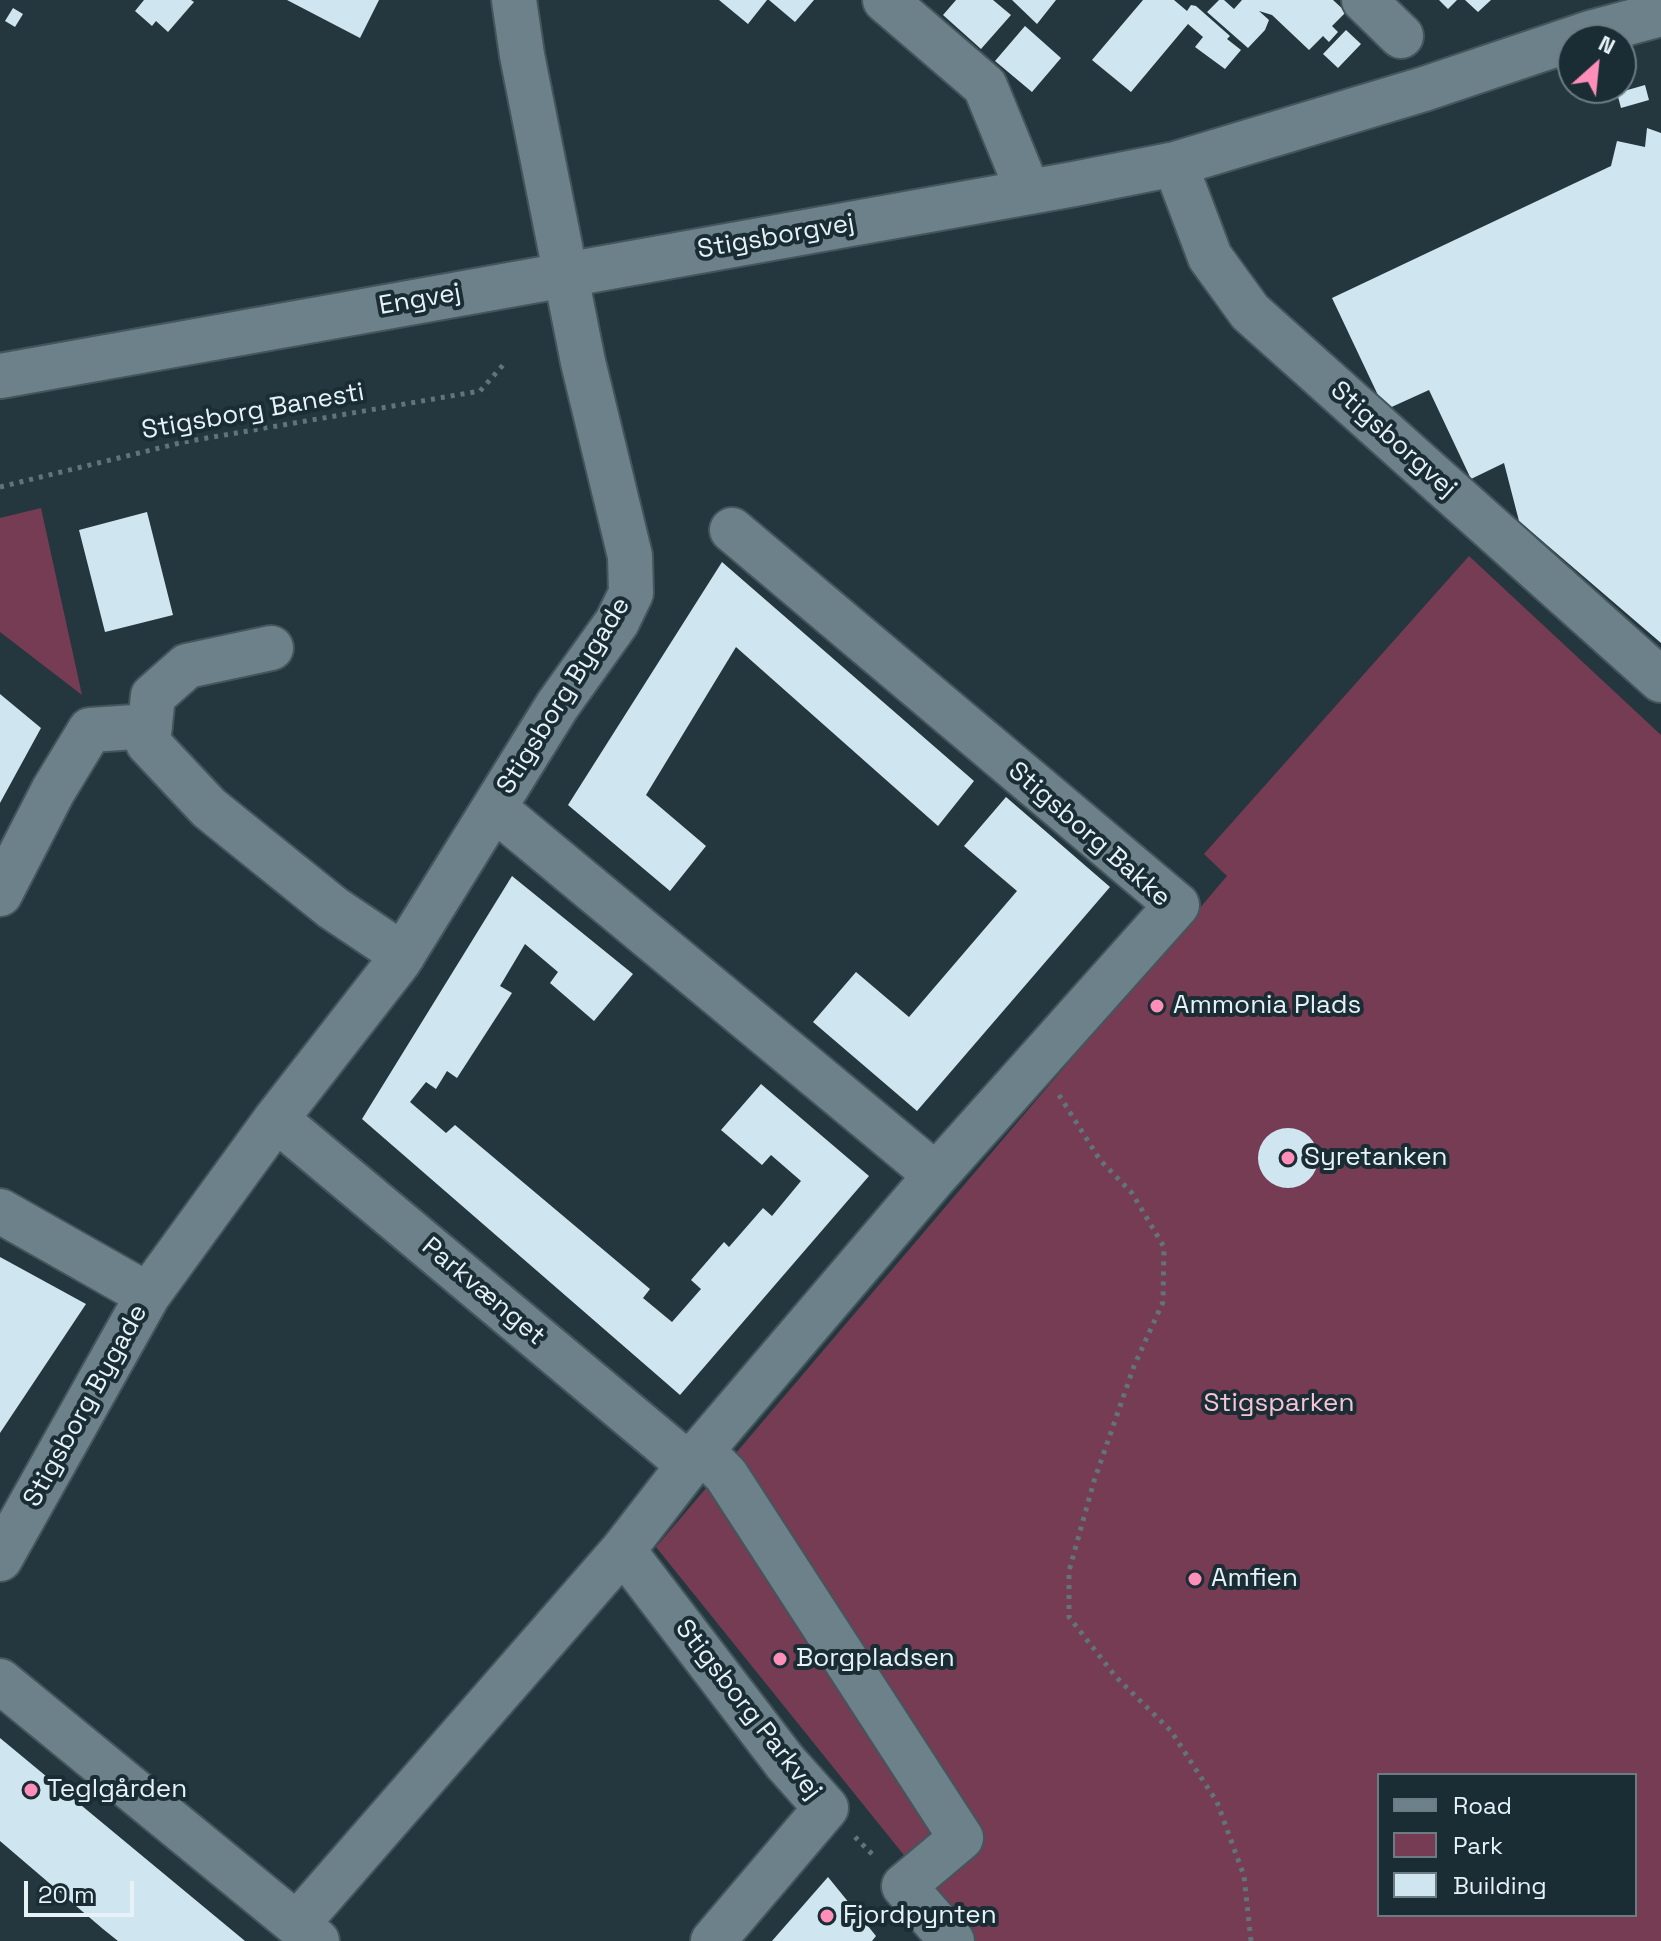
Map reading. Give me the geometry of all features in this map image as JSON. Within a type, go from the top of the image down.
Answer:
[{"type":"street","points":[[514,0],[565,274]]},
{"type":"street","points":[[885,0],[985,86],[1028,191]]},
{"type":"street","points":[[1364,0],[1401,36]]},
{"type":"street","name":"Stigsborgvej","points":[[565,274],[1175,164],[1424,89],[1590,33],[1661,14]]},
{"type":"street","name":"Stigsborgvej","points":[[1175,164],[1210,257],[1250,312],[1661,680]]},
{"type":"street","name":"Engvej","points":[[0,376],[565,274]]},
{"type":"street","name":"Stigsborg Bygade","points":[[0,1559],[148,1295],[276,1119],[403,955],[557,706],[617,622],[631,593],[630,556],[565,274]]},
{"type":"street","name":"Stigsborg Bakke","points":[[695,1457],[936,1175],[1177,905],[732,530]]},
{"type":"street","points":[[271,648],[187,666],[153,696],[148,743],[209,808],[333,908],[403,955]]},
{"type":"street","points":[[0,894],[53,791],[90,730],[150,726]]},
{"type":"street","points":[[494,808],[936,1175]]},
{"type":"street","name":"Parkvænget","points":[[276,1119],[695,1457],[726,1475],[961,1838],[904,1886]]},
{"type":"street","name":"Stigsborg Bygade","points":[[0,1211],[148,1295]]},
{"type":"street","points":[[0,1681],[307,1932],[623,1550],[695,1457]]},
{"type":"street","name":"Stigsborg Parkvej","points":[[623,1550],[785,1762],[826,1808],[713,1941]]},
{"type":"street","points":[[904,1886],[952,1941]]},
{"type":"path","name":"Stigsborg Banesti","points":[[0,487],[184,442],[480,391],[504,364]]},
{"type":"path","points":[[1038,1061],[1100,1160],[1132,1193],[1164,1247],[1163,1302],[1134,1366],[1094,1481],[1069,1571],[1069,1617],[1116,1677],[1171,1731],[1217,1802],[1244,1876],[1251,1941]]},
{"type":"path","points":[[826,1808],[904,1886]]},
{"type":"green space","points":[[41,508],[82,695],[0,632],[0,518]]},
{"type":"green space","name":"Stigsparken","points":[[1469,556],[1661,735],[1661,1941],[973,1941],[656,1547],[1227,876],[1204,854]]},
{"type":"building","points":[[144,0],[194,2],[168,32],[156,21],[152,26],[135,11]]},
{"type":"building","points":[[287,0],[379,0],[360,38]]},
{"type":"building","points":[[719,0],[767,0],[748,24]]},
{"type":"building","points":[[769,0],[814,0],[795,22]]},
{"type":"building","points":[[956,0],[993,0],[1011,15],[981,49],[943,15]]},
{"type":"building","points":[[1012,0],[1056,0],[1037,24]]},
{"type":"building","points":[[1143,0],[1174,0],[1187,11],[1191,5],[1196,6],[1241,50],[1225,69],[1195,47],[1203,37],[1188,24],[1131,92],[1092,60]]},
{"type":"building","points":[[1219,0],[1224,0],[1234,9],[1242,0],[1333,0],[1346,12],[1332,26],[1338,32],[1329,42],[1323,36],[1309,50],[1272,15],[1259,11],[1269,20],[1265,30],[1248,48],[1207,12]]},
{"type":"building","points":[[1439,0],[1457,0],[1448,9]]},
{"type":"building","points":[[1465,0],[1491,0],[1478,12]]},
{"type":"building","points":[[13,8],[23,14],[15,27],[5,21]]},
{"type":"building","points":[[1025,26],[1061,58],[1032,92],[995,61]]},
{"type":"building","points":[[1346,30],[1361,44],[1338,68],[1323,54]]},
{"type":"building","points":[[1645,85],[1649,100],[1637,103],[1637,87]]},
{"type":"building","points":[[1647,128],[1661,133],[1661,643],[1519,521],[1504,463],[1471,479],[1429,390],[1385,410],[1332,298],[1611,166],[1617,141],[1645,147]]},
{"type":"building","points":[[147,512],[173,615],[105,632],[79,530]]},
{"type":"building","points":[[722,562],[974,781],[938,826],[736,647],[646,795],[706,846],[670,891],[568,805]]},
{"type":"building","points":[[0,694],[41,728],[0,803]]},
{"type":"building","points":[[1006,797],[1110,887],[917,1111],[813,1022],[856,972],[909,1017],[1017,891],[964,846]]},
{"type":"building","points":[[512,876],[633,974],[594,1021],[550,983],[558,972],[525,944],[500,986],[512,993],[457,1078],[447,1071],[436,1089],[426,1082],[410,1102],[446,1133],[455,1125],[650,1289],[643,1298],[672,1322],[701,1289],[691,1280],[724,1242],[729,1247],[763,1208],[772,1216],[801,1181],[771,1155],[762,1165],[721,1130],[761,1084],[869,1176],[680,1395],[362,1119]]},
{"type":"building","name":"Syretanken","points":[[1288,1128],[1300,1130],[1309,1137],[1316,1146],[1316,1170],[1309,1179],[1300,1186],[1288,1188],[1276,1186],[1267,1179],[1260,1170],[1258,1158],[1260,1146],[1267,1137],[1276,1130]]},
{"type":"building","points":[[0,1257],[86,1304],[0,1433]]},
{"type":"building","name":"Teglgården","points":[[0,1738],[245,1941],[118,1941],[103,1929],[0,1841]]},
{"type":"building","name":"Fjordpynten","points":[[828,1877],[876,1936],[872,1941],[772,1941]]},
{"type":"place","name":"Ammonia Plads","points":[[1157,1006]]},
{"type":"place","name":"Syretanken","points":[[1288,1158]]},
{"type":"place","name":"Amfien","points":[[1195,1579]]},
{"type":"place","name":"Borgpladsen","points":[[780,1659]]},
{"type":"place","name":"Teglgården","points":[[31,1790]]},
{"type":"place","name":"Fjordpynten","points":[[827,1916]]}]
